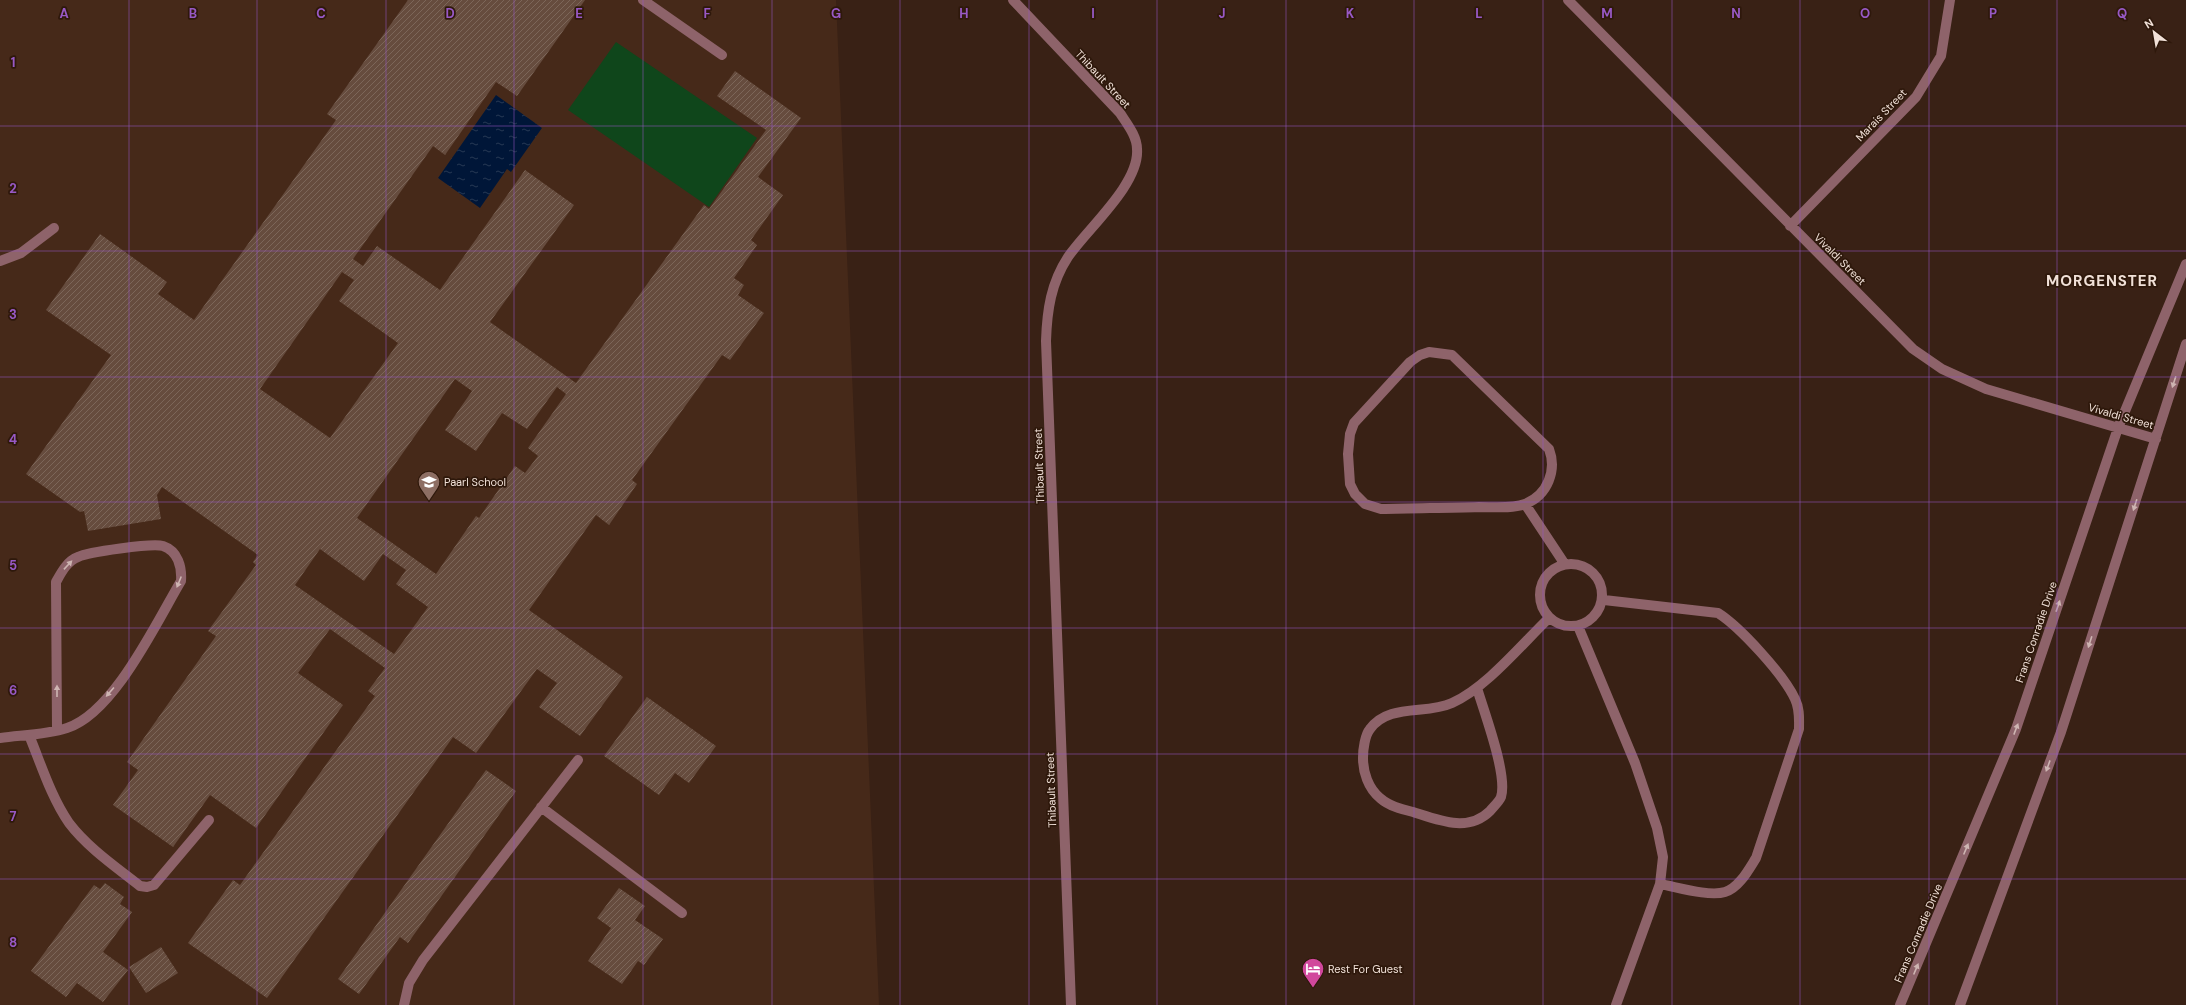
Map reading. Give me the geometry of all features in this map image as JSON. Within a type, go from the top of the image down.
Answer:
[{"type":"street","points":[[643,0],[722,55]]},
{"type":"street","name":"Thibault Street","points":[[1012,0],[1120,113],[1131,130],[1137,148],[1134,168],[1122,190],[1068,257],[1055,282],[1048,308],[1046,341],[1071,1005]]},
{"type":"street","name":"Vivaldi Street","points":[[1568,0],[1913,349],[1942,369],[1986,389],[2156,439]]},
{"type":"street","name":"Marais Street","points":[[1790,226],[1916,97],[1941,56],[1950,0]]},
{"type":"street","points":[[0,261],[21,253],[38,243],[54,228]]},
{"type":"street","name":"Frans Conradie Drive","points":[[1900,1005],[2016,729],[2118,428],[2186,264]]},
{"type":"street","points":[[1960,1005],[2061,732],[2186,344]]},
{"type":"street","points":[[1429,352],[1452,355],[1549,449],[1553,459],[1552,473],[1549,480],[1546,486],[1525,504],[1502,507],[1381,509],[1365,504],[1355,494],[1350,484],[1348,454],[1350,434],[1354,423],[1410,362],[1420,355],[1429,352]]},
{"type":"street","points":[[1525,504],[1564,563]]},
{"type":"street","points":[[0,738],[28,735],[57,730],[68,728],[89,717],[127,673],[181,581],[182,568],[176,556],[163,546],[147,546],[78,556],[63,570],[56,582],[57,730]]},
{"type":"street","points":[[1564,563],[1585,565],[1600,580],[1604,600],[1595,617],[1578,626],[1562,626],[1549,618],[1540,603],[1540,586],[1549,571],[1564,563]]},
{"type":"street","points":[[1604,600],[1718,613],[1732,622],[1784,682],[1795,699],[1799,713],[1799,729],[1756,858],[1748,871],[1726,892],[1710,893],[1660,884]]},
{"type":"street","points":[[1477,688],[1501,775],[1501,797],[1495,806],[1487,814],[1473,822],[1460,824],[1442,822],[1389,804],[1379,798],[1366,779],[1363,768],[1363,750],[1369,729],[1380,719],[1390,714],[1450,704],[1477,688],[1549,618]]},
{"type":"street","points":[[1578,626],[1635,763],[1657,828],[1663,857],[1660,884],[1616,1005]]},
{"type":"street","points":[[28,735],[48,782],[70,824],[100,854],[140,886],[147,887],[154,885],[209,820]]},
{"type":"street","points":[[404,1005],[409,983],[423,960],[578,760]]},
{"type":"street","points":[[541,807],[682,913]]},
{"type":"shaded area","name":"Paarl School","points":[[0,0],[836,0],[879,1005],[0,1005]]},
{"type":"green space","points":[[616,42],[757,138],[709,207],[568,110]]},
{"type":"water","points":[[496,95],[542,128],[511,172],[507,169],[480,208],[438,178]]},
{"type":"building","points":[[408,0],[585,0],[517,96],[496,82],[445,155],[433,146],[353,259],[363,266],[377,246],[440,290],[525,170],[574,205],[490,322],[576,383],[704,205],[709,209],[766,130],[717,96],[735,71],[801,118],[758,177],[783,195],[751,240],[757,245],[734,278],[744,285],[738,295],[764,313],[730,360],[722,355],[632,480],[637,484],[609,525],[596,515],[529,610],[623,677],[580,736],[539,707],[557,683],[537,669],[476,753],[453,737],[267,998],[188,943],[233,880],[240,885],[375,696],[368,691],[385,668],[330,629],[298,673],[343,705],[256,828],[210,795],[173,847],[113,805],[138,770],[127,762],[216,636],[208,631],[256,565],[253,562],[258,555],[162,487],[157,495],[161,519],[88,531],[84,511],[80,512],[26,474],[111,355],[46,310],[100,234],[167,282],[158,294],[194,320],[336,120],[327,114]],"holes":[[[342,272],[354,280],[339,301],[398,343],[330,438],[260,389]],[[455,379],[472,391],[445,430],[476,451],[502,413],[527,429],[557,387],[566,394],[528,448],[538,456],[525,473],[515,466],[479,518],[476,516],[436,574],[357,518]],[[320,549],[364,581],[383,554],[406,570],[396,584],[428,607],[394,654],[295,585]]]},
{"type":"building","points":[[647,697],[716,746],[689,783],[675,773],[659,795],[604,756]]},
{"type":"building","points":[[486,770],[516,791],[408,943],[400,937],[359,994],[338,979]]},
{"type":"building","points":[[105,883],[124,897],[120,904],[132,912],[103,952],[128,970],[103,1002],[77,983],[66,997],[31,971],[94,885],[100,889]]},
{"type":"building","points":[[619,888],[645,906],[635,920],[663,939],[644,965],[638,961],[622,984],[588,961],[611,928],[597,918]]},
{"type":"building","points":[[161,947],[178,973],[146,993],[129,967]]},
{"type":"place","name":"Paarl School","points":[[429,502]]},
{"type":"place","name":"Rest For Guest","points":[[1313,988]]},
{"type":"district","name":"MORGENSTER","points":[[2102,281]]}]
